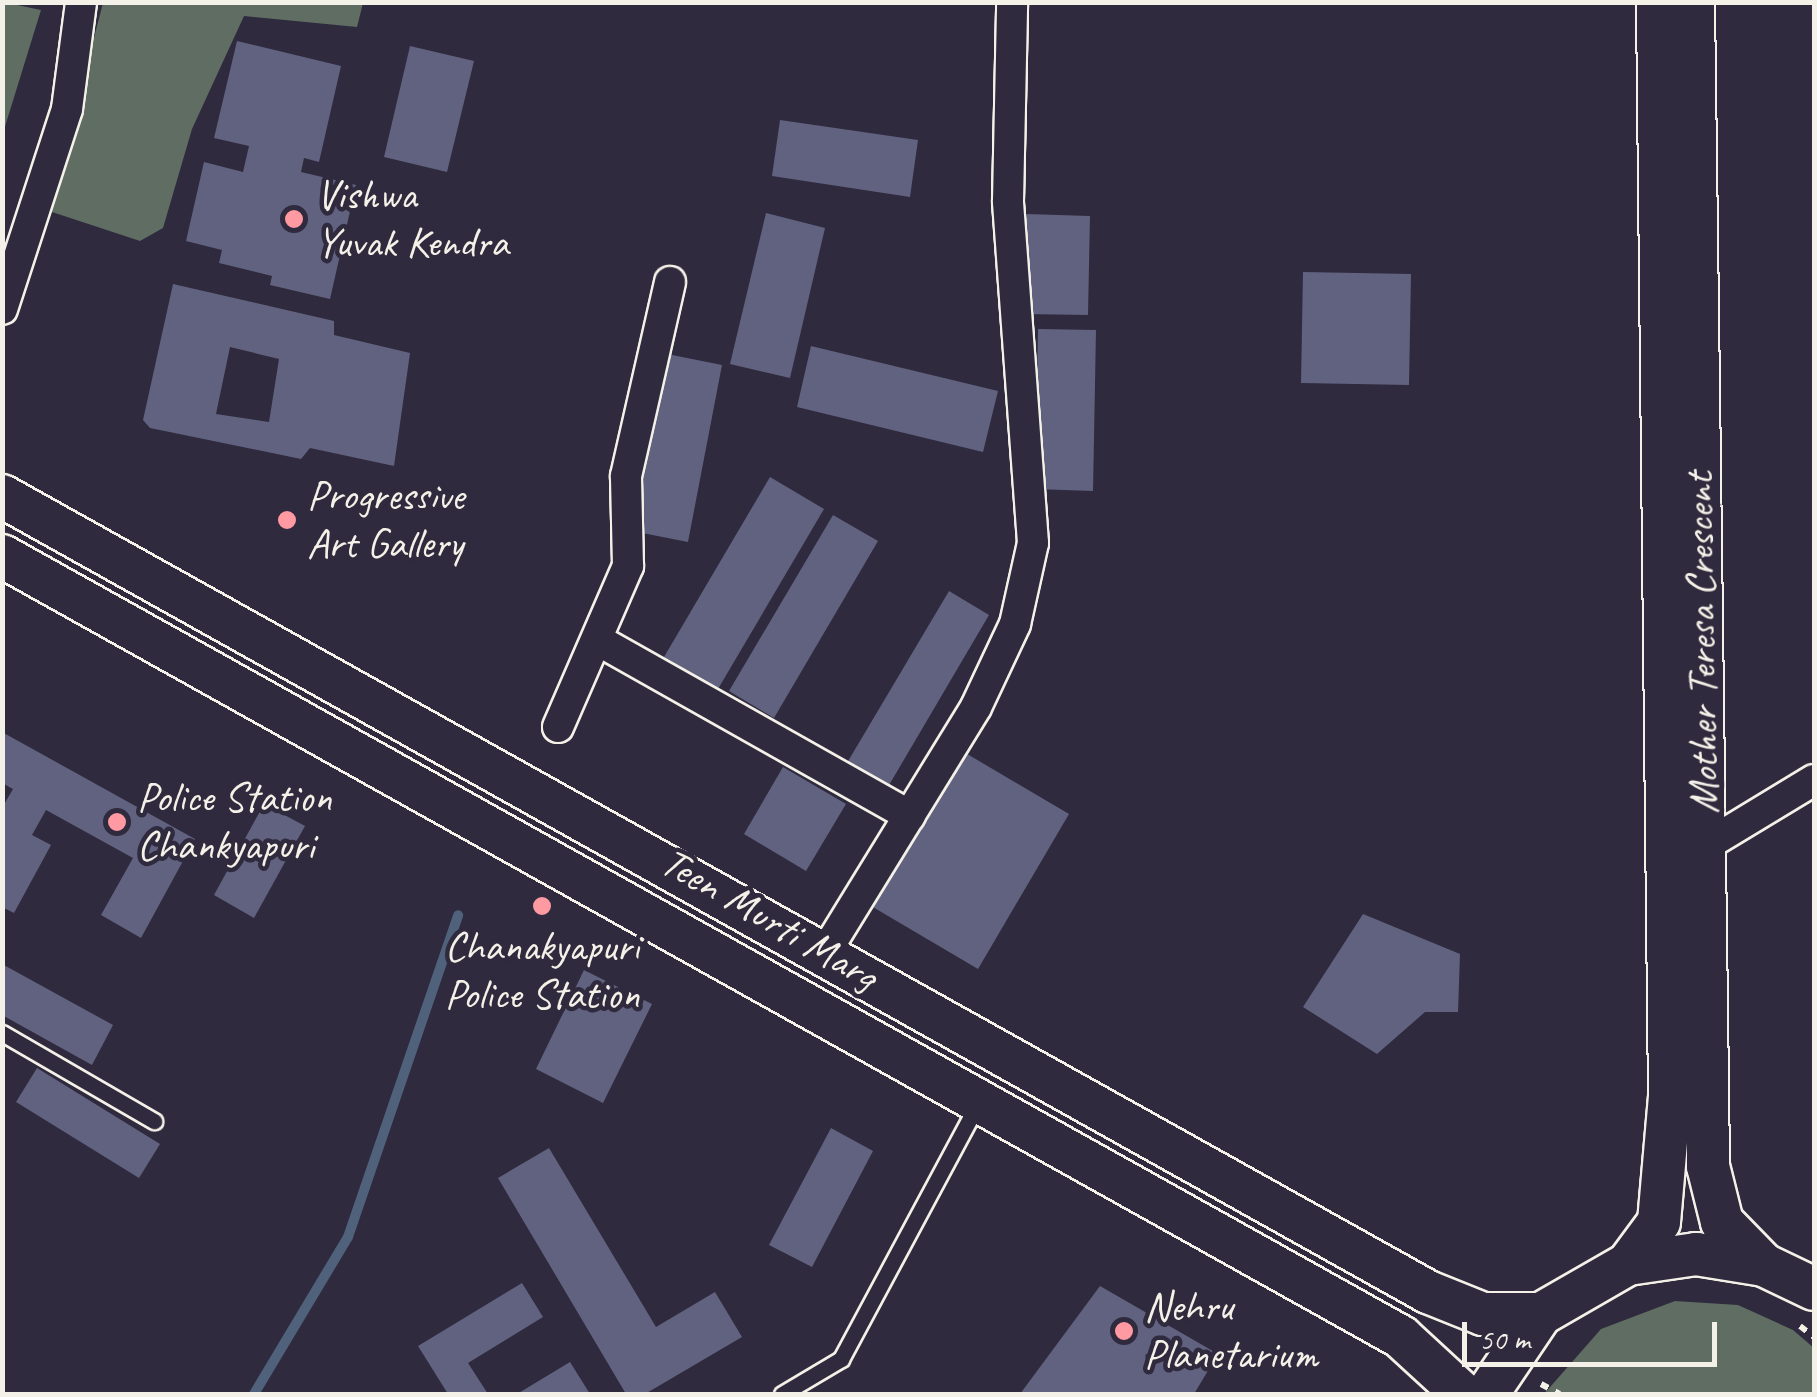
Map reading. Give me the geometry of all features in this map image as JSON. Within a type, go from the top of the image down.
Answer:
[{"type":"main road","name":"Mother Teresa Crescent","points":[[1628,1264],[1659,1222],[1670,1097],[1658,2]]},
{"type":"main road","name":"Mother Teresa Crescent","points":[[1692,2],[1708,1166],[1722,1222],[1764,1265]]},
{"type":"main road","name":"Teen Murti Marg","points":[[2,496],[826,951],[1428,1292],[1482,1314],[1541,1314]]},
{"type":"main road","name":"Teen Murti Marg","points":[[2,556],[1401,1337],[1463,1394]]},
{"type":"main road","points":[[1488,1394],[1541,1314],[1628,1264],[1696,1254],[1764,1265],[1802,1304]]},
{"type":"street","points":[[2,308],[67,109],[82,2]]},
{"type":"street","points":[[826,951],[910,816],[1014,624],[1033,543],[1008,201],[1012,2]]},
{"type":"street","points":[[558,727],[628,566],[626,476],[670,282]]},
{"type":"street","points":[[604,643],[910,816]]},
{"type":"street","points":[[1705,846],[1814,780]]},
{"type":"lane","points":[[2,1033],[154,1121]]},
{"type":"lane","points":[[782,1394],[841,1359],[978,1104]]},
{"type":"path","points":[[1802,1304],[1814,1338]]},
{"type":"path","points":[[1535,1394],[1547,1373]]},
{"type":"path","points":[[1540,1384],[1560,1394]]},
{"type":"green space","points":[[2,3],[41,10],[3,133]]},
{"type":"green space","points":[[103,3],[363,3],[357,27],[244,16],[192,129],[163,228],[140,241],[49,211]]},
{"type":"green space","points":[[1675,1301],[1738,1305],[1793,1330],[1814,1348],[1814,1394],[1544,1394],[1601,1329]]},
{"type":"building","points":[[237,41],[341,66],[319,162],[304,158],[301,172],[356,185],[330,299],[270,285],[272,276],[219,263],[222,250],[186,241],[204,162],[243,172],[249,146],[214,138]]},
{"type":"building","points":[[410,46],[474,61],[447,172],[384,157]]},
{"type":"building","points":[[780,120],[918,140],[910,197],[772,176]]},
{"type":"building","points":[[766,213],[825,228],[790,378],[730,364]]},
{"type":"building","points":[[1026,214],[1090,216],[1088,315],[1024,314]]},
{"type":"building","points":[[1303,272],[1411,274],[1409,385],[1301,383]]},
{"type":"building","points":[[173,284],[334,321],[334,335],[410,353],[394,466],[310,448],[301,459],[150,428],[143,420]],"holes":[[[230,347],[279,359],[269,422],[216,414]]]},
{"type":"building","points":[[1038,329],[1096,330],[1093,491],[1035,489]]},
{"type":"building","points":[[811,346],[998,391],[983,452],[797,407]]},
{"type":"building","points":[[667,354],[722,365],[688,542],[632,531]]},
{"type":"building","points":[[770,477],[824,509],[718,689],[664,657]]},
{"type":"building","points":[[833,515],[878,541],[774,718],[729,691]]},
{"type":"building","points":[[949,591],[989,615],[885,792],[844,768]]},
{"type":"building","name":"Police Station Chankyapuri","points":[[2,732],[195,839],[141,938],[101,915],[133,858],[46,810],[32,835],[51,845],[14,913],[2,907],[2,808],[13,789],[2,783]]},
{"type":"building","points":[[957,748],[1069,814],[978,969],[866,903]]},
{"type":"building","points":[[783,767],[846,804],[806,871],[744,834]]},
{"type":"building","points":[[264,804],[305,826],[254,918],[214,895]]},
{"type":"building","points":[[1363,914],[1460,954],[1458,1012],[1425,1012],[1377,1054],[1303,1007]]},
{"type":"building","points":[[2,964],[113,1025],[92,1065],[2,1015]]},
{"type":"building","points":[[584,970],[652,1004],[603,1103],[536,1069]]},
{"type":"building","points":[[37,1068],[160,1144],[139,1178],[16,1102]]},
{"type":"building","points":[[831,1128],[873,1151],[812,1267],[769,1245]]},
{"type":"building","points":[[549,1148],[656,1327],[715,1292],[742,1337],[645,1394],[626,1394],[498,1178]]},
{"type":"building","points":[[522,1283],[543,1317],[468,1363],[488,1394],[448,1394],[418,1346]]},
{"type":"building","name":"Nehru Planetarium","points":[[1100,1286],[1218,1354],[1194,1394],[1020,1394]]},
{"type":"building","points":[[570,1362],[590,1394],[517,1394]]},
{"type":"waterway","points":[[254,1394],[348,1237],[458,915]]},
{"type":"place","name":"Vishwa Yuvak Kendra","points":[[294,219]]},
{"type":"place","name":"Progressive Art Gallery","points":[[287,520]]},
{"type":"place","name":"Police Station Chankyapuri","points":[[117,822]]},
{"type":"place","name":"Chanakyapuri Police Station","points":[[542,906]]},
{"type":"place","name":"Nehru Planetarium","points":[[1124,1331]]}]
